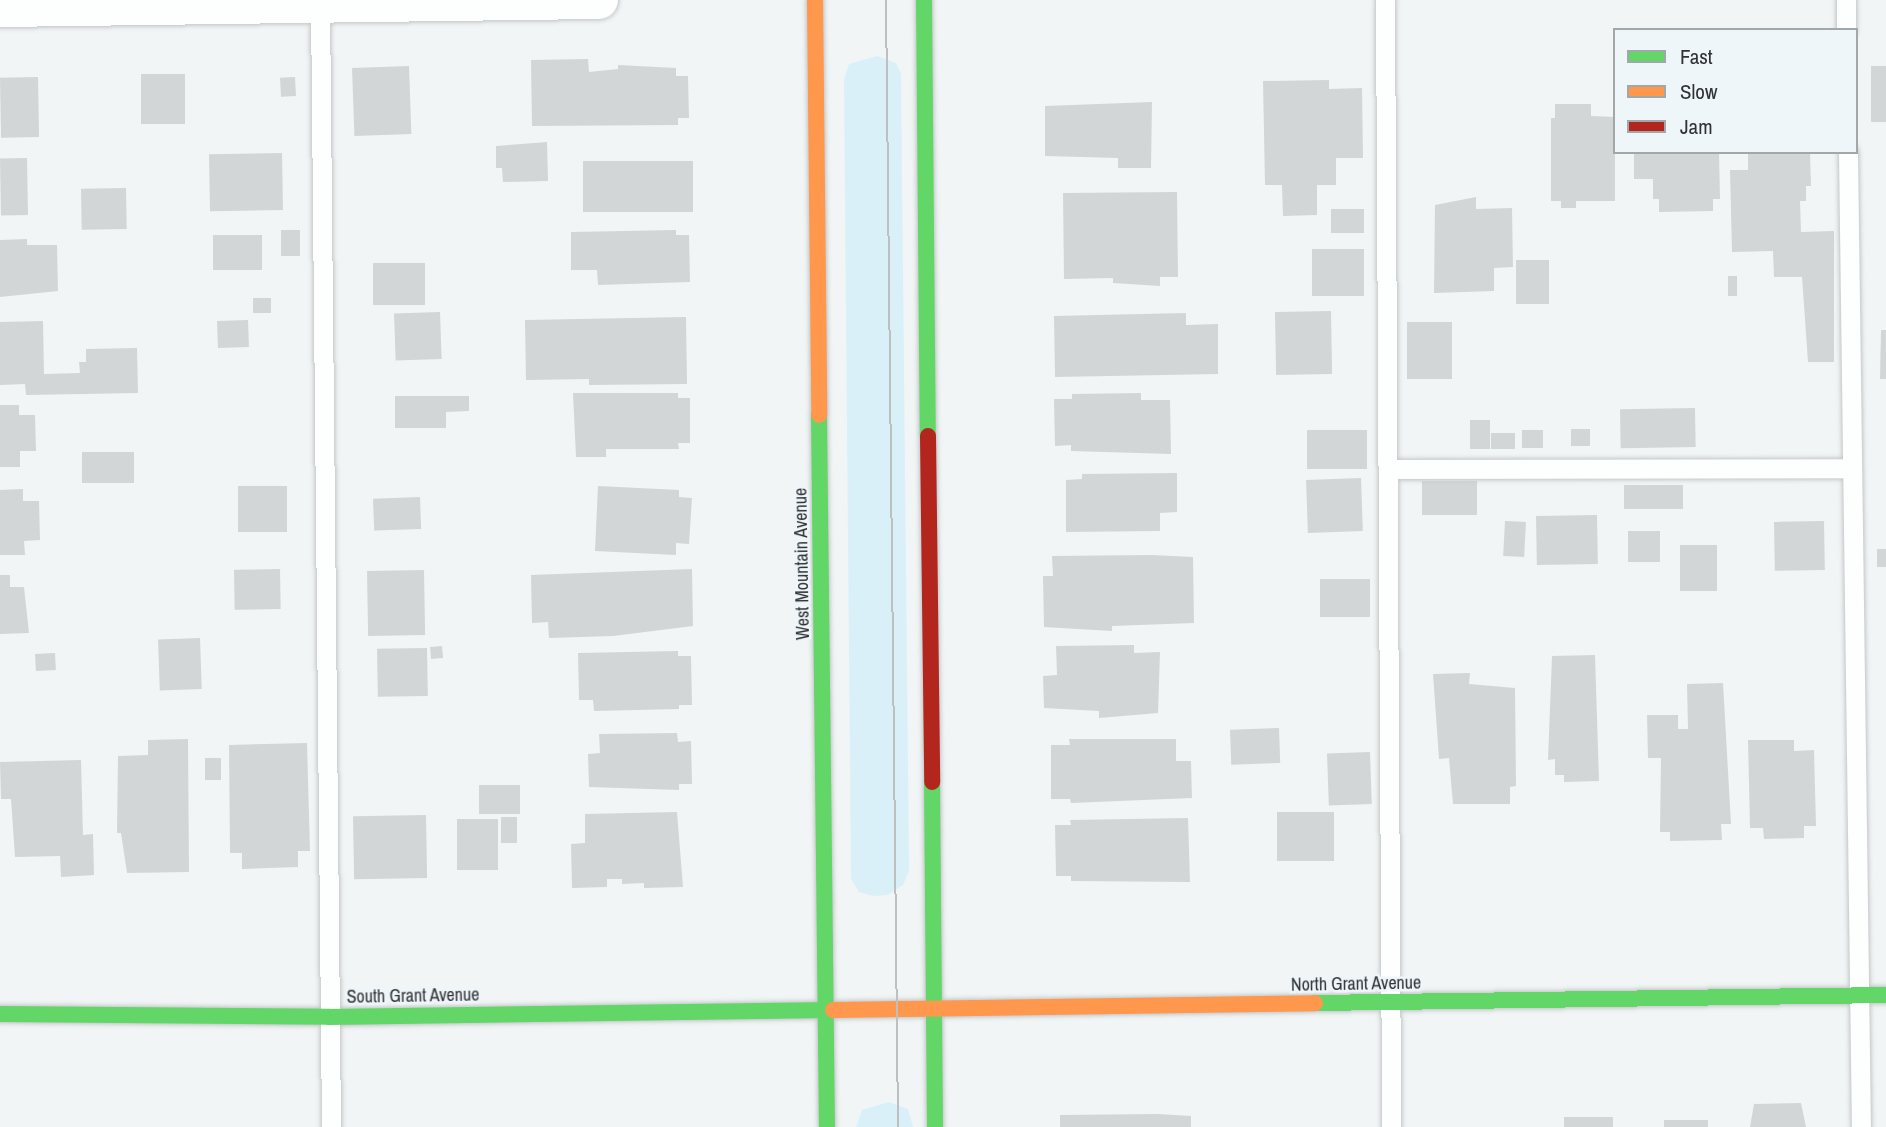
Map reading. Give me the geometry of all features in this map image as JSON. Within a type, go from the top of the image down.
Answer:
[{"type":"street","points":[[6,5],[599,0]]},
{"type":"street","name":"West Mountain Avenue","points":[[815,0],[827,1127]]},
{"type":"street","points":[[924,0],[935,1127]]},
{"type":"street","name":"North Grant Avenue","points":[[826,1010],[1886,995]]},
{"type":"street","name":"South Grant Avenue","points":[[0,1014],[329,1017],[826,1010]]},
{"type":"lane","points":[[1385,0],[1391,1127]]},
{"type":"lane","points":[[1846,0],[1846,28]]},
{"type":"lane","points":[[320,3],[331,1127]]},
{"type":"lane","points":[[1848,154],[1861,1127]]},
{"type":"lane","points":[[1388,469],[1852,468]]},
{"type":"shaded area","points":[[877,56],[896,63],[901,74],[909,871],[903,885],[888,895],[873,896],[859,892],[851,879],[844,80],[849,64]]},
{"type":"shaded area","points":[[889,1102],[908,1109],[913,1127],[856,1127],[862,1110]]},
{"type":"building","points":[[588,59],[589,72],[618,69],[618,65],[676,68],[676,76],[688,76],[689,118],[678,118],[678,125],[532,126],[531,60]]},
{"type":"building","points":[[409,66],[411,134],[354,136],[352,68]]},
{"type":"building","points":[[1871,66],[1886,66],[1886,122],[1871,122]]},
{"type":"building","points":[[141,74],[185,74],[185,124],[141,124]]},
{"type":"building","points":[[38,77],[39,137],[1,138],[0,78]]},
{"type":"building","points":[[295,77],[296,96],[281,97],[280,78]]},
{"type":"building","points":[[1329,80],[1329,89],[1362,88],[1363,158],[1336,158],[1336,185],[1317,185],[1317,215],[1283,216],[1282,185],[1265,185],[1263,81]]},
{"type":"building","points":[[1152,102],[1151,168],[1118,168],[1118,158],[1045,156],[1045,106]]},
{"type":"building","points":[[1555,104],[1591,104],[1591,116],[1613,117],[1615,201],[1576,201],[1576,208],[1561,208],[1561,201],[1551,201],[1551,118],[1555,118]]},
{"type":"building","points":[[547,142],[548,181],[503,182],[502,168],[496,168],[496,146]]},
{"type":"building","points":[[282,153],[283,210],[210,211],[209,154]]},
{"type":"building","points":[[1634,154],[1719,154],[1720,199],[1713,199],[1713,211],[1659,212],[1659,199],[1653,199],[1653,179],[1634,179]]},
{"type":"building","points":[[1748,154],[1810,154],[1811,186],[1806,186],[1806,201],[1800,201],[1801,232],[1834,231],[1834,362],[1808,362],[1802,277],[1774,277],[1773,251],[1732,252],[1730,170],[1748,170]]},
{"type":"building","points":[[0,158],[27,158],[28,215],[1,215]]},
{"type":"building","points":[[583,161],[693,161],[693,212],[583,212]]},
{"type":"building","points":[[126,188],[127,229],[82,230],[81,189]]},
{"type":"building","points":[[1177,192],[1178,277],[1160,277],[1160,286],[1113,283],[1113,278],[1064,279],[1063,193]]},
{"type":"building","points":[[1476,197],[1476,209],[1512,208],[1513,267],[1494,268],[1494,291],[1434,293],[1435,205]]},
{"type":"building","points":[[1331,209],[1364,209],[1364,233],[1331,233]]},
{"type":"building","points":[[281,230],[300,230],[300,256],[281,256]]},
{"type":"building","points":[[676,230],[676,235],[689,235],[690,282],[598,285],[597,270],[571,270],[571,232]]},
{"type":"building","points":[[213,235],[262,235],[262,270],[213,270]]},
{"type":"building","points":[[27,239],[27,245],[57,245],[58,291],[0,297],[0,240]]},
{"type":"building","points":[[1312,249],[1364,249],[1364,296],[1312,296]]},
{"type":"building","points":[[1516,260],[1549,260],[1549,304],[1516,304]]},
{"type":"building","points":[[373,263],[425,263],[425,305],[373,305]]},
{"type":"building","points":[[1728,276],[1737,276],[1737,296],[1728,296]]},
{"type":"building","points":[[253,298],[271,298],[271,313],[253,313]]},
{"type":"building","points":[[1331,311],[1332,374],[1276,375],[1275,312]]},
{"type":"building","points":[[440,312],[442,359],[396,361],[394,314]]},
{"type":"building","points":[[1186,313],[1186,325],[1218,324],[1218,374],[1055,377],[1054,316]]},
{"type":"building","points":[[686,317],[687,384],[589,385],[589,379],[526,380],[525,320]]},
{"type":"building","points":[[248,320],[249,347],[218,348],[217,321]]},
{"type":"building","points":[[43,321],[44,374],[80,373],[79,362],[86,362],[86,349],[137,348],[138,393],[26,395],[25,384],[0,385],[0,322]]},
{"type":"building","points":[[1407,322],[1452,322],[1452,379],[1407,379]]},
{"type":"building","points":[[1881,330],[1886,330],[1886,379],[1880,379]]},
{"type":"building","points":[[573,393],[678,393],[678,398],[690,398],[690,443],[678,443],[679,449],[606,449],[606,457],[576,457]]},
{"type":"building","points":[[1141,393],[1141,400],[1170,400],[1171,454],[1071,451],[1071,445],[1055,446],[1054,399],[1072,399],[1072,394]]},
{"type":"building","points":[[395,396],[469,396],[469,411],[446,412],[446,428],[395,428]]},
{"type":"building","points":[[0,405],[19,405],[19,415],[35,415],[36,451],[20,451],[20,467],[0,467]]},
{"type":"building","points":[[1695,408],[1696,447],[1621,448],[1620,409]]},
{"type":"building","points":[[1470,420],[1490,420],[1490,449],[1470,449]]},
{"type":"building","points":[[1571,429],[1590,429],[1590,446],[1571,446]]},
{"type":"building","points":[[1307,430],[1367,430],[1367,469],[1307,469]]},
{"type":"building","points":[[1522,430],[1543,430],[1543,448],[1522,448]]},
{"type":"building","points":[[1491,433],[1515,433],[1515,449],[1491,449]]},
{"type":"building","points":[[82,452],[134,452],[134,483],[82,483]]},
{"type":"building","points":[[1177,473],[1177,512],[1160,513],[1160,531],[1066,532],[1066,480],[1082,479],[1082,474]]},
{"type":"building","points":[[1361,478],[1363,531],[1308,533],[1306,480]]},
{"type":"building","points":[[1422,481],[1477,481],[1477,515],[1422,515]]},
{"type":"building","points":[[1624,485],[1683,485],[1683,509],[1624,509]]},
{"type":"building","points":[[238,486],[287,486],[287,532],[238,532]]},
{"type":"building","points":[[598,486],[679,490],[679,497],[692,498],[689,544],[676,543],[676,555],[595,551]]},
{"type":"building","points":[[23,489],[23,501],[39,501],[40,540],[24,541],[25,555],[0,555],[0,490]]},
{"type":"building","points":[[420,497],[421,529],[374,531],[373,499]]},
{"type":"building","points":[[1597,515],[1598,564],[1537,565],[1536,516]]},
{"type":"building","points":[[1505,521],[1526,522],[1524,557],[1503,556]]},
{"type":"building","points":[[1824,521],[1825,570],[1775,571],[1774,522]]},
{"type":"building","points":[[1628,531],[1660,531],[1660,562],[1628,562]]},
{"type":"building","points":[[1680,545],[1717,545],[1717,591],[1680,591]]},
{"type":"building","points":[[1877,549],[1886,549],[1886,567],[1877,567]]},
{"type":"building","points":[[1052,556],[1193,557],[1194,623],[1112,626],[1112,631],[1044,627],[1043,576],[1053,576]]},
{"type":"building","points":[[280,569],[281,609],[235,610],[234,570]]},
{"type":"building","points":[[692,569],[693,626],[613,636],[549,638],[548,622],[532,623],[531,575]]},
{"type":"building","points":[[424,570],[425,635],[368,636],[367,571]]},
{"type":"building","points":[[0,575],[10,575],[10,587],[24,587],[29,633],[0,634]]},
{"type":"building","points":[[1320,579],[1370,579],[1370,617],[1320,617]]},
{"type":"building","points":[[200,638],[202,689],[160,690],[158,639]]},
{"type":"building","points":[[1134,645],[1134,653],[1160,652],[1158,713],[1099,718],[1099,711],[1044,708],[1043,676],[1057,675],[1056,646]]},
{"type":"building","points":[[442,646],[443,658],[431,659],[430,647]]},
{"type":"building","points":[[427,648],[428,696],[378,697],[377,649]]},
{"type":"building","points":[[678,651],[678,656],[691,656],[692,705],[679,705],[679,709],[594,711],[593,700],[579,700],[578,653]]},
{"type":"building","points":[[55,653],[56,670],[36,671],[35,654]]},
{"type":"building","points":[[1595,655],[1599,781],[1564,782],[1564,775],[1555,775],[1555,759],[1548,760],[1552,656]]},
{"type":"building","points":[[1470,673],[1469,684],[1515,688],[1516,786],[1510,787],[1510,804],[1453,804],[1449,758],[1439,759],[1433,674]]},
{"type":"building","points":[[1723,683],[1731,824],[1721,824],[1722,840],[1670,841],[1670,832],[1660,832],[1661,758],[1648,758],[1647,715],[1678,715],[1678,729],[1688,729],[1687,684]]},
{"type":"building","points":[[1279,728],[1280,763],[1231,765],[1230,730]]},
{"type":"building","points":[[677,733],[678,742],[691,741],[692,784],[679,784],[679,790],[589,787],[588,754],[600,753],[599,734]]},
{"type":"building","points":[[188,739],[189,872],[127,873],[121,833],[117,833],[118,756],[148,755],[148,740]]},
{"type":"building","points":[[1069,739],[1176,739],[1176,761],[1191,761],[1192,798],[1071,803],[1070,799],[1051,799],[1051,745],[1070,745]]},
{"type":"building","points":[[1748,740],[1794,740],[1794,751],[1814,750],[1816,826],[1804,826],[1804,838],[1764,839],[1763,828],[1750,828]]},
{"type":"building","points":[[307,743],[310,851],[298,851],[298,867],[242,869],[242,853],[230,853],[229,745]]},
{"type":"building","points":[[1370,752],[1372,804],[1329,805],[1327,754]]},
{"type":"building","points":[[205,758],[221,758],[221,780],[205,780]]},
{"type":"building","points":[[81,760],[83,835],[93,834],[94,875],[61,877],[60,856],[15,857],[11,799],[1,799],[0,762]]},
{"type":"building","points":[[479,785],[520,785],[520,814],[479,814]]},
{"type":"building","points":[[677,812],[683,887],[644,888],[644,883],[622,884],[622,879],[607,879],[607,887],[572,888],[571,844],[585,843],[585,814]]},
{"type":"building","points":[[1277,812],[1334,812],[1334,861],[1277,861]]},
{"type":"building","points":[[426,815],[427,878],[354,879],[353,816]]},
{"type":"building","points":[[501,817],[517,817],[517,843],[501,843]]},
{"type":"building","points":[[1188,818],[1190,882],[1071,881],[1071,876],[1056,876],[1055,825],[1071,825],[1070,820]]},
{"type":"building","points":[[457,819],[498,819],[498,870],[457,870]]},
{"type":"building","points":[[1801,1103],[1806,1127],[1750,1127],[1754,1104]]},
{"type":"building","points":[[1060,1115],[1191,1116],[1191,1127],[1060,1127]]},
{"type":"building","points":[[1564,1117],[1613,1117],[1613,1127],[1564,1127]]},
{"type":"building","points":[[1664,1120],[1708,1120],[1708,1127],[1664,1127]]},
{"type":"tram line","points":[[886,0],[898,1127]]},
{"type":"traffic: fast","points":[[924,0],[928,436]]},
{"type":"traffic: fast","points":[[819,415],[827,1127]]},
{"type":"traffic: fast","points":[[932,782],[935,1127]]},
{"type":"traffic: fast","points":[[1315,1003],[1886,995]]},
{"type":"traffic: fast","points":[[0,1014],[329,1017],[833,1010]]},
{"type":"traffic: slow","points":[[815,0],[819,415]]},
{"type":"traffic: slow","points":[[833,1010],[1315,1003]]},
{"type":"traffic: jam","points":[[928,436],[932,782]]}]
